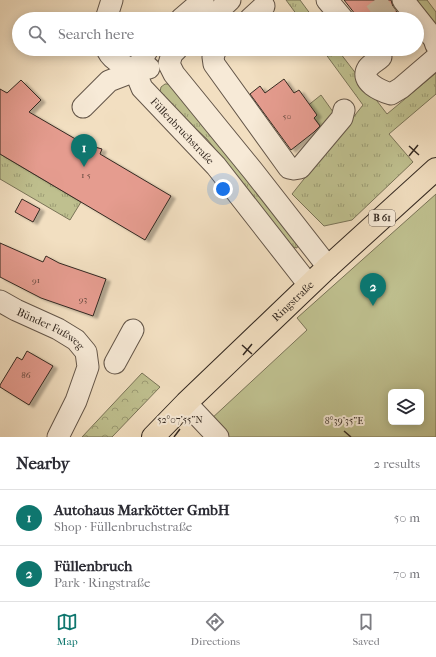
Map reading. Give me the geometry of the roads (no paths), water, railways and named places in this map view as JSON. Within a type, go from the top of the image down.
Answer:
[{"type":"main road","name":"Ringstraße","points":[[153,437],[186,403],[328,267],[436,169]]},
{"type":"street","points":[[108,12],[112,0]]},
{"type":"street","points":[[189,12],[203,0]]},
{"type":"street","points":[[217,12],[230,0]]},
{"type":"street","points":[[327,0],[337,12]]},
{"type":"street","points":[[403,0],[413,12]]},
{"type":"street","points":[[424,26],[434,39],[436,45]]},
{"type":"street","points":[[111,56],[135,71]]},
{"type":"street","points":[[135,71],[144,56]]},
{"type":"street","points":[[83,106],[109,81],[173,56],[174,74],[328,267]]},
{"type":"street","points":[[213,56],[214,64],[289,168],[300,168],[342,118],[344,110]]},
{"type":"street","points":[[381,57],[369,67],[366,72],[367,77],[371,84],[379,90],[391,94],[401,88],[436,58]]},
{"type":"street","name":"Füllenbruchstraße","points":[[135,71],[142,88],[216,166],[309,285]]},
{"type":"street","name":"Bünder Fußweg","points":[[0,301],[58,329],[76,340],[86,352],[88,367],[76,401],[58,437]]},
{"type":"street","points":[[115,363],[132,330]]},
{"type":"street","points":[[186,403],[218,437]]},
{"type":"tunnel","points":[[375,0],[384,12]]},
{"type":"place","name":"Autohaus Markötter GmbH","points":[[84,167]]},
{"type":"place","name":"Füllenbruch","points":[[373,306]]}]
